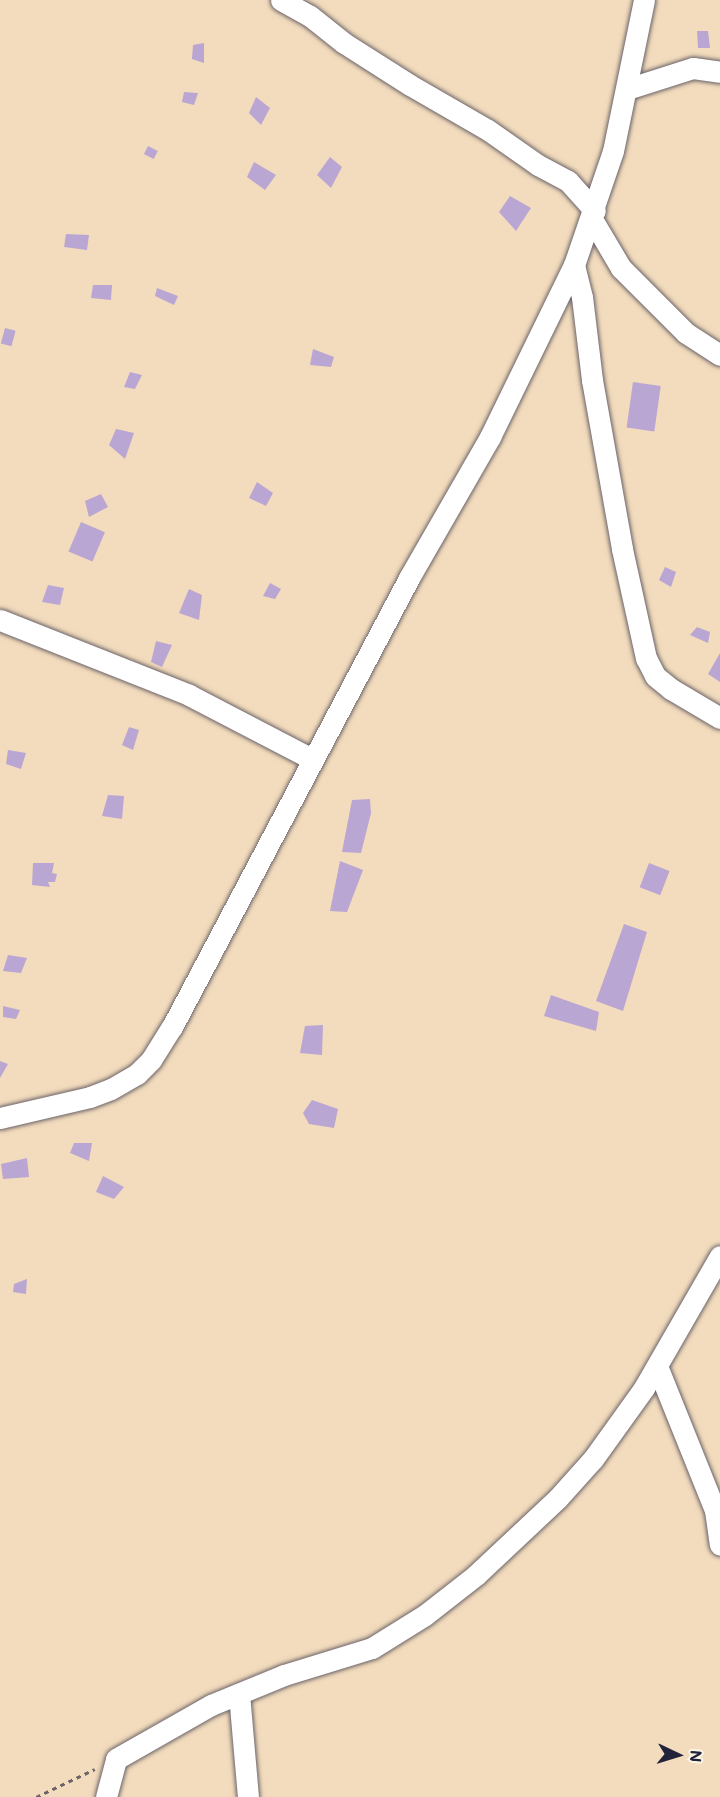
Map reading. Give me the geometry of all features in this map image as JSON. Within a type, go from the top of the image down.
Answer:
[{"type":"street","points":[[280,0],[310,16],[344,43],[410,85],[488,130],[538,165],[568,181],[593,215],[621,268],[686,333],[720,355]]},
{"type":"street","points":[[0,1119],[90,1097],[111,1089],[137,1074],[151,1060],[204,969],[312,759],[409,578],[490,436],[574,266],[608,168],[627,89],[644,0]]},
{"type":"street","points":[[627,89],[693,68],[720,72]]},
{"type":"street","points":[[568,181],[608,168]]},
{"type":"street","points":[[574,266],[582,297],[590,369],[622,549],[646,658],[655,676],[671,689],[720,718]]},
{"type":"street","points":[[0,620],[189,695],[312,759]]},
{"type":"street","points":[[106,1797],[116,1759],[211,1705],[284,1675],[372,1648],[425,1615],[459,1588],[558,1498],[592,1459],[657,1366],[720,1256]]},
{"type":"street","points":[[657,1366],[715,1510],[720,1545]]},
{"type":"street","points":[[239,1694],[248,1797]]},
{"type":"path","points":[[36,1797],[116,1759]]},
{"type":"building","points":[[697,31],[708,31],[710,48],[698,48]]},
{"type":"building","points":[[204,43],[204,63],[192,59],[193,45]]},
{"type":"building","points":[[184,92],[198,93],[194,105],[182,102]]},
{"type":"building","points":[[256,97],[270,108],[261,125],[249,113]]},
{"type":"building","points":[[148,146],[158,151],[154,159],[144,154]]},
{"type":"building","points":[[330,157],[342,167],[331,188],[317,175]]},
{"type":"building","points":[[254,162],[276,175],[265,190],[247,177]]},
{"type":"building","points":[[510,196],[531,208],[516,231],[499,212]]},
{"type":"building","points":[[66,234],[89,235],[87,250],[64,247]]},
{"type":"building","points":[[93,285],[112,285],[111,300],[91,298]]},
{"type":"building","points":[[157,288],[178,296],[174,305],[155,296]]},
{"type":"building","points":[[5,328],[16,331],[11,346],[1,343]]},
{"type":"building","points":[[313,349],[334,357],[331,367],[310,365]]},
{"type":"building","points":[[130,372],[142,375],[135,389],[124,387]]},
{"type":"building","points":[[633,382],[661,386],[654,431],[627,428]]},
{"type":"building","points":[[116,429],[134,433],[125,459],[109,445]]},
{"type":"building","points":[[257,482],[273,493],[266,506],[249,498]]},
{"type":"building","points":[[101,494],[108,507],[89,517],[85,501]]},
{"type":"building","points":[[81,522],[105,532],[92,562],[68,551]]},
{"type":"building","points":[[665,567],[676,572],[671,587],[659,580]]},
{"type":"building","points":[[270,583],[281,589],[275,599],[263,596]]},
{"type":"building","points":[[48,585],[64,588],[60,605],[42,602]]},
{"type":"building","points":[[189,589],[202,595],[199,620],[179,613]]},
{"type":"building","points":[[697,627],[710,632],[708,643],[690,635]]},
{"type":"building","points":[[156,641],[172,645],[162,667],[151,662]]},
{"type":"building","points":[[720,653],[720,682],[708,674]]},
{"type":"building","points":[[129,727],[139,730],[133,750],[122,745]]},
{"type":"building","points":[[8,750],[26,753],[21,769],[6,764]]},
{"type":"building","points":[[108,795],[124,796],[122,819],[102,816]]},
{"type":"building","points":[[370,799],[371,813],[361,853],[342,852],[352,800]]},
{"type":"building","points":[[340,861],[363,870],[347,912],[330,911]]},
{"type":"building","points":[[33,863],[54,863],[52,873],[57,874],[55,882],[48,882],[50,887],[32,885]]},
{"type":"building","points":[[649,863],[670,871],[660,895],[640,887]]},
{"type":"building","points":[[624,924],[647,932],[623,1011],[596,1001]]},
{"type":"building","points":[[8,955],[27,958],[21,973],[3,971]]},
{"type":"building","points":[[551,995],[599,1012],[596,1031],[544,1016]]},
{"type":"building","points":[[3,1006],[20,1010],[16,1019],[3,1017]]},
{"type":"building","points":[[323,1025],[322,1055],[300,1053],[305,1026]]},
{"type":"building","points":[[0,1061],[8,1064],[0,1078]]},
{"type":"building","points":[[312,1100],[338,1109],[334,1128],[309,1124],[303,1113]]},
{"type":"building","points":[[74,1143],[92,1143],[89,1161],[70,1153]]},
{"type":"building","points":[[27,1158],[29,1177],[3,1179],[1,1164]]},
{"type":"building","points":[[103,1176],[124,1187],[114,1199],[96,1192]]},
{"type":"building","points":[[27,1279],[26,1294],[13,1292],[14,1284]]}]
